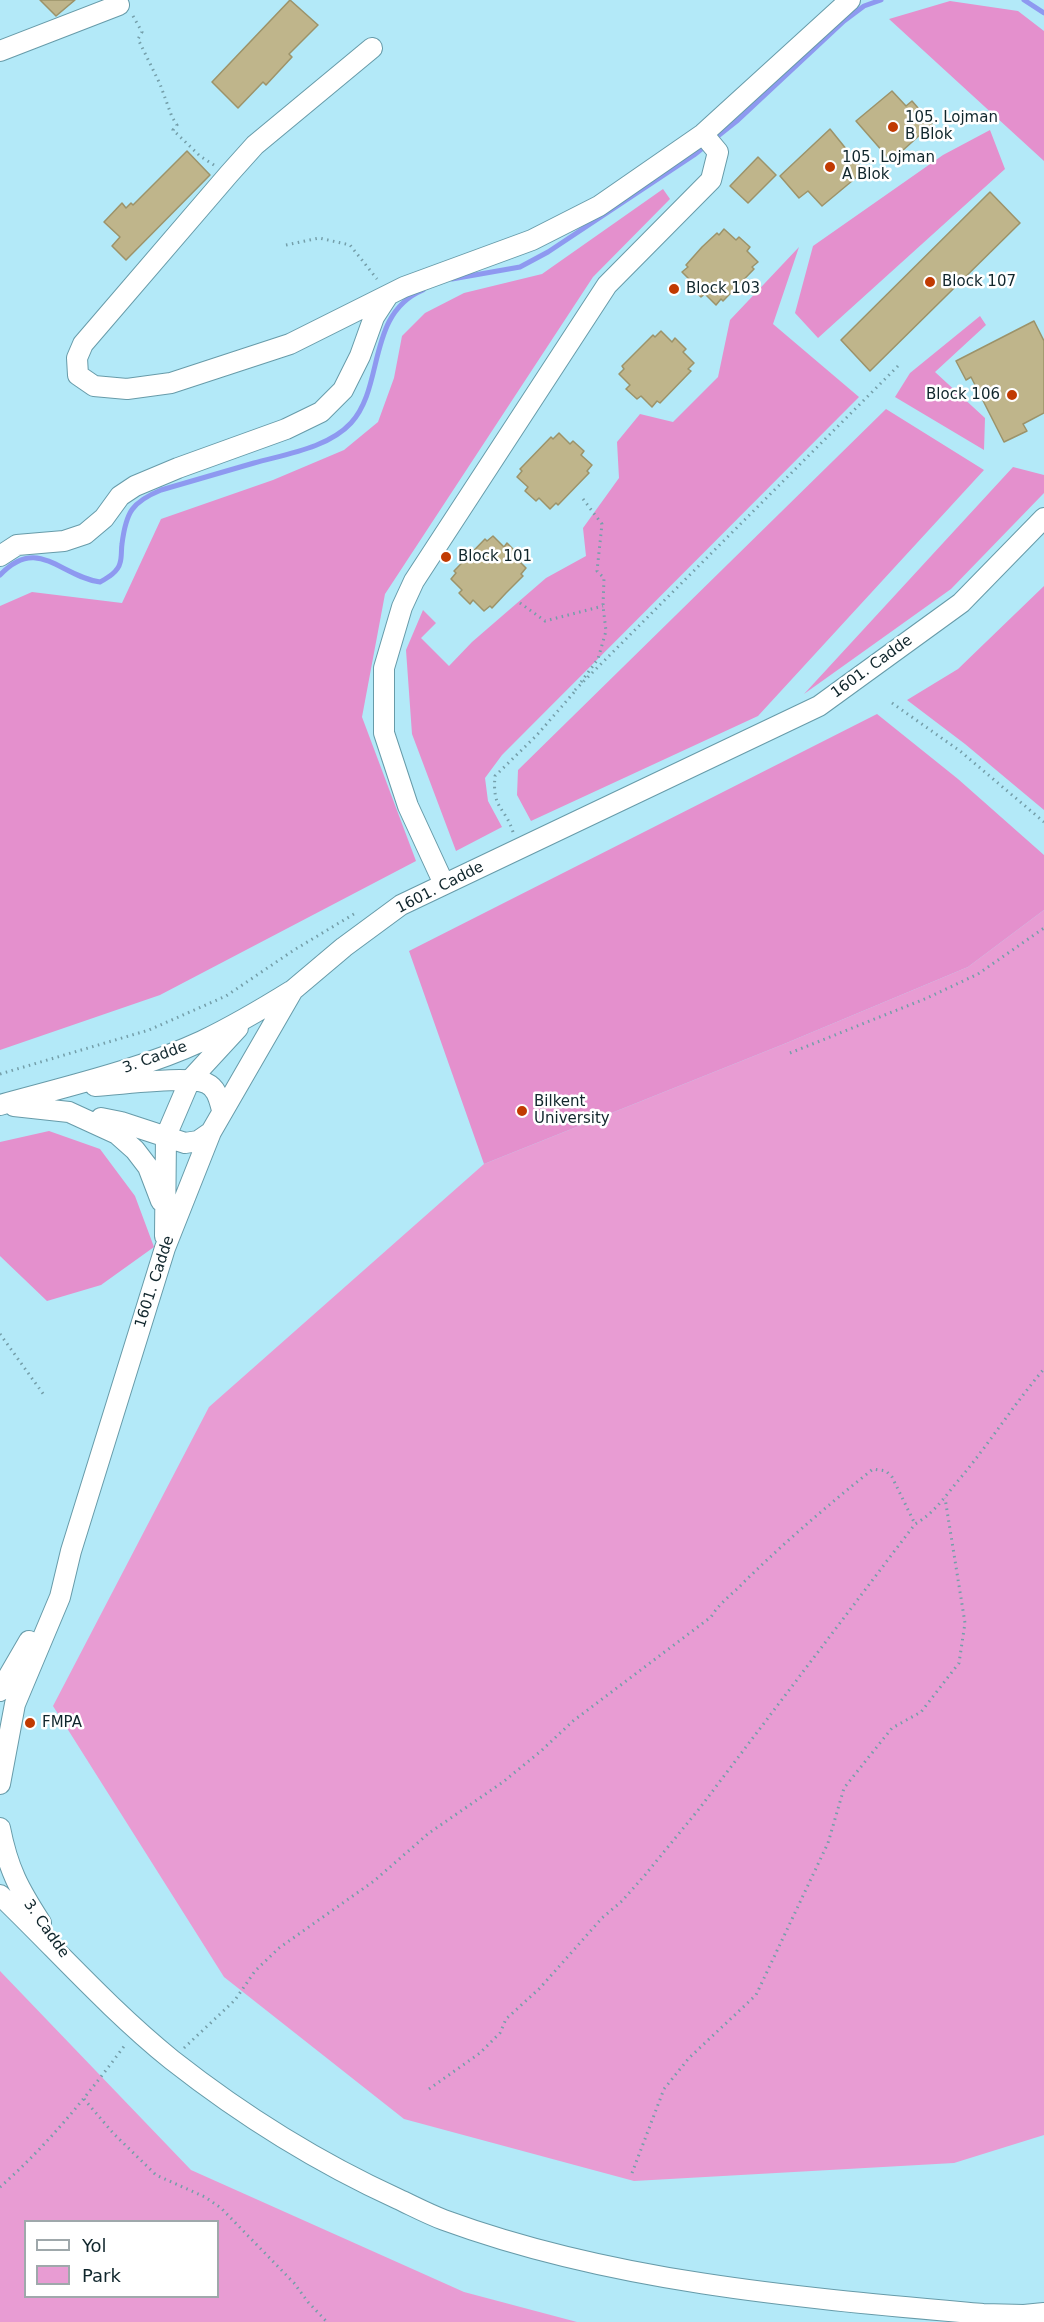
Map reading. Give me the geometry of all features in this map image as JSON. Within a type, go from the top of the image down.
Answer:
[{"type":"street","points":[[372,48],[255,145],[228,174],[83,344],[78,358],[78,375],[94,386],[127,389],[171,383],[290,344],[404,287],[532,240],[599,207],[709,142],[850,0]]},
{"type":"street","points":[[0,51],[119,5]]},
{"type":"street","points":[[444,884],[408,806],[384,733],[384,668],[402,607],[414,581],[607,285],[711,180],[709,142]]},
{"type":"street","points":[[0,556],[17,545],[64,541],[85,534],[104,518],[120,496],[135,486],[286,429],[321,412],[343,390],[360,356],[374,317],[389,295]]},
{"type":"street","name":"1601. Cadde","points":[[3,1739],[15,1704],[60,1597],[71,1551],[165,1248],[211,1132],[293,990],[344,947],[401,905],[819,706],[961,603],[1044,518]]},
{"type":"street","name":"3. Cadde","points":[[0,1105],[132,1067],[201,1042],[248,1018],[293,990]]},
{"type":"street","name":"3. Cadde","points":[[165,1248],[166,1136],[190,1080],[248,1018]]},
{"type":"street","name":"3. Cadde","points":[[60,1089],[190,1080],[207,1084],[218,1093],[222,1110]]},
{"type":"street","points":[[0,1105],[69,1112],[121,1122],[184,1143],[198,1141],[211,1132]]},
{"type":"street","points":[[69,1112],[117,1134],[135,1150],[148,1167],[166,1215]]},
{"type":"street","name":"1601. Cadde","points":[[0,1691],[23,1654],[71,1551]]},
{"type":"street","points":[[0,1784],[3,1739]]},
{"type":"street","name":"3. Cadde","points":[[0,1828],[5,1854],[18,1888],[41,1924],[73,1966]]},
{"type":"street","name":"3. Cadde","points":[[0,1895],[73,1966]]},
{"type":"street","points":[[73,1966],[116,2012],[172,2060],[239,2109],[303,2150],[364,2184],[443,2220],[546,2252],[634,2272],[741,2290],[983,2314],[1044,2313]]},
{"type":"path","points":[[119,5],[132,16],[142,32],[138,39],[177,125],[173,130],[200,156],[228,174]]},
{"type":"path","points":[[286,245],[319,238],[350,245],[389,295]]},
{"type":"path","points":[[575,690],[900,364]]},
{"type":"path","points":[[516,850],[512,828],[493,794],[495,776],[537,735],[575,690],[598,659],[606,631],[603,578],[597,571],[602,524],[583,499]]},
{"type":"path","points":[[520,603],[545,621],[603,606]]},
{"type":"path","points":[[892,703],[960,751],[1044,822]]},
{"type":"path","points":[[0,1074],[149,1030],[226,996],[294,950],[363,909]]},
{"type":"path","points":[[790,1053],[927,998],[978,974],[1044,928]]},
{"type":"path","points":[[0,1334],[44,1395]]},
{"type":"path","points":[[429,2089],[480,2053],[500,2032],[511,2014],[540,1988],[602,1918],[622,1901],[645,1875],[842,1624],[915,1524],[928,1517],[945,1498],[983,1452],[1044,1369]]},
{"type":"path","points":[[172,2060],[235,2000],[255,1971],[279,1948],[374,1881],[429,1833],[503,1782],[542,1751],[573,1721],[711,1617],[719,1603],[737,1590],[785,1541],[873,1469],[886,1471],[892,1477],[915,1524]]},
{"type":"path","points":[[632,2173],[664,2090],[689,2058],[756,1995],[828,1843],[844,1788],[892,1728],[921,1712],[959,1663],[965,1623],[945,1498]]},
{"type":"path","points":[[0,2187],[22,2168],[84,2099],[137,2029]]},
{"type":"path","points":[[84,2099],[113,2133],[156,2175],[205,2197],[221,2208],[294,2283],[327,2322]]},
{"type":"green space","points":[[1044,910],[1044,2135],[954,2163],[634,2181],[404,2119],[224,1977],[53,1706],[209,1407],[484,1164],[784,1044],[968,967]]},
{"type":"green space","points":[[0,1971],[191,2170],[464,2292],[577,2322],[0,2322]]},
{"type":"shaded area","points":[[950,1],[1018,11],[1044,31],[1044,161],[889,19]]},
{"type":"shaded area","points":[[990,130],[1005,169],[818,338],[795,313],[813,246],[943,155]]},
{"type":"shaded area","points":[[663,189],[670,199],[593,277],[385,594],[362,717],[416,861],[160,995],[0,1050],[0,606],[32,592],[122,603],[161,519],[273,480],[344,450],[378,422],[394,378],[402,336],[425,313],[464,293],[542,274]]},
{"type":"shaded area","points":[[799,247],[773,324],[859,397],[502,755],[485,778],[488,801],[502,827],[456,851],[412,734],[406,650],[423,610],[436,623],[421,638],[449,666],[472,642],[546,578],[586,556],[583,528],[619,478],[617,442],[640,414],[673,422],[718,377],[730,320]]},
{"type":"shaded area","points":[[980,316],[986,325],[935,372],[985,418],[984,450],[895,397],[910,373]]},
{"type":"shaded area","points":[[886,409],[984,470],[758,716],[531,821],[517,795],[518,770]]},
{"type":"shaded area","points":[[1013,467],[1044,475],[1044,493],[951,589],[804,694]]},
{"type":"shaded area","points":[[1044,586],[1044,810],[965,744],[907,700],[958,669]]},
{"type":"shaded area","points":[[877,714],[958,779],[1044,855],[1044,910],[968,967],[784,1044],[484,1164],[409,951]]},
{"type":"shaded area","points":[[49,1131],[100,1149],[135,1196],[154,1247],[101,1285],[47,1301],[0,1256],[0,1142]]},
{"type":"building","points":[[40,0],[75,0],[56,16]]},
{"type":"building","points":[[290,0],[318,25],[289,54],[292,57],[266,85],[263,82],[238,108],[212,82]]},
{"type":"building","name":"105. Lojman B Blok","points":[[892,91],[906,106],[912,101],[932,124],[891,161],[856,121]]},
{"type":"building","name":"105. Lojman A Blok","points":[[830,129],[864,171],[822,206],[808,191],[799,198],[780,176]]},
{"type":"building","points":[[187,151],[210,175],[126,260],[112,246],[120,237],[104,222],[122,203],[126,208],[131,203],[133,205]]},
{"type":"building","points":[[758,157],[776,175],[748,203],[730,186]]},
{"type":"building","name":"Block 107","points":[[990,192],[1020,223],[870,371],[841,340]]},
{"type":"building","points":[[724,229],[736,240],[739,237],[750,247],[747,251],[758,262],[723,301],[721,299],[716,305],[705,294],[701,297],[690,287],[693,283],[682,272],[702,247]]},
{"type":"building","name":"Block 106","points":[[1034,321],[1044,341],[1044,413],[1023,424],[1027,431],[1004,442],[971,377],[966,380],[956,361]]},
{"type":"building","points":[[661,331],[672,342],[675,338],[686,349],[683,352],[694,363],[688,369],[691,371],[660,403],[657,401],[652,407],[641,396],[637,399],[626,389],[630,385],[619,374],[624,369],[622,366],[653,335],[655,337]]},
{"type":"building","points":[[559,433],[570,444],[573,441],[584,451],[581,455],[592,465],[587,471],[589,473],[558,505],[556,503],[550,509],[539,498],[536,501],[525,491],[528,487],[517,477],[522,471],[520,469],[551,437],[553,439]]},
{"type":"building","points":[[493,536],[504,547],[507,543],[518,554],[515,557],[526,568],[521,574],[523,576],[492,608],[490,606],[484,611],[473,600],[470,604],[459,593],[462,590],[451,579],[456,573],[454,571],[485,539],[487,541]]},
{"type":"waterway","points":[[452,279],[520,267],[548,252],[694,155],[738,120],[844,21],[864,6],[881,0]]},
{"type":"waterway","points":[[1024,0],[1044,13]]},
{"type":"waterway","points":[[0,575],[26,558],[38,558],[100,582],[119,566],[128,516],[137,504],[151,494],[306,449],[342,432],[362,408],[384,333],[392,316],[405,301],[423,290]]},
{"type":"place","name":"105. Lojman B Blok","points":[[893,127]]},
{"type":"place","name":"105. Lojman A Blok","points":[[830,167]]},
{"type":"place","name":"Block 107","points":[[930,282]]},
{"type":"place","name":"Block 103","points":[[674,289]]},
{"type":"place","name":"Block 106","points":[[1012,395]]},
{"type":"place","name":"Block 101","points":[[446,557]]},
{"type":"place","name":"Bilkent University","points":[[522,1111]]},
{"type":"place","name":"FMPA","points":[[30,1723]]}]
